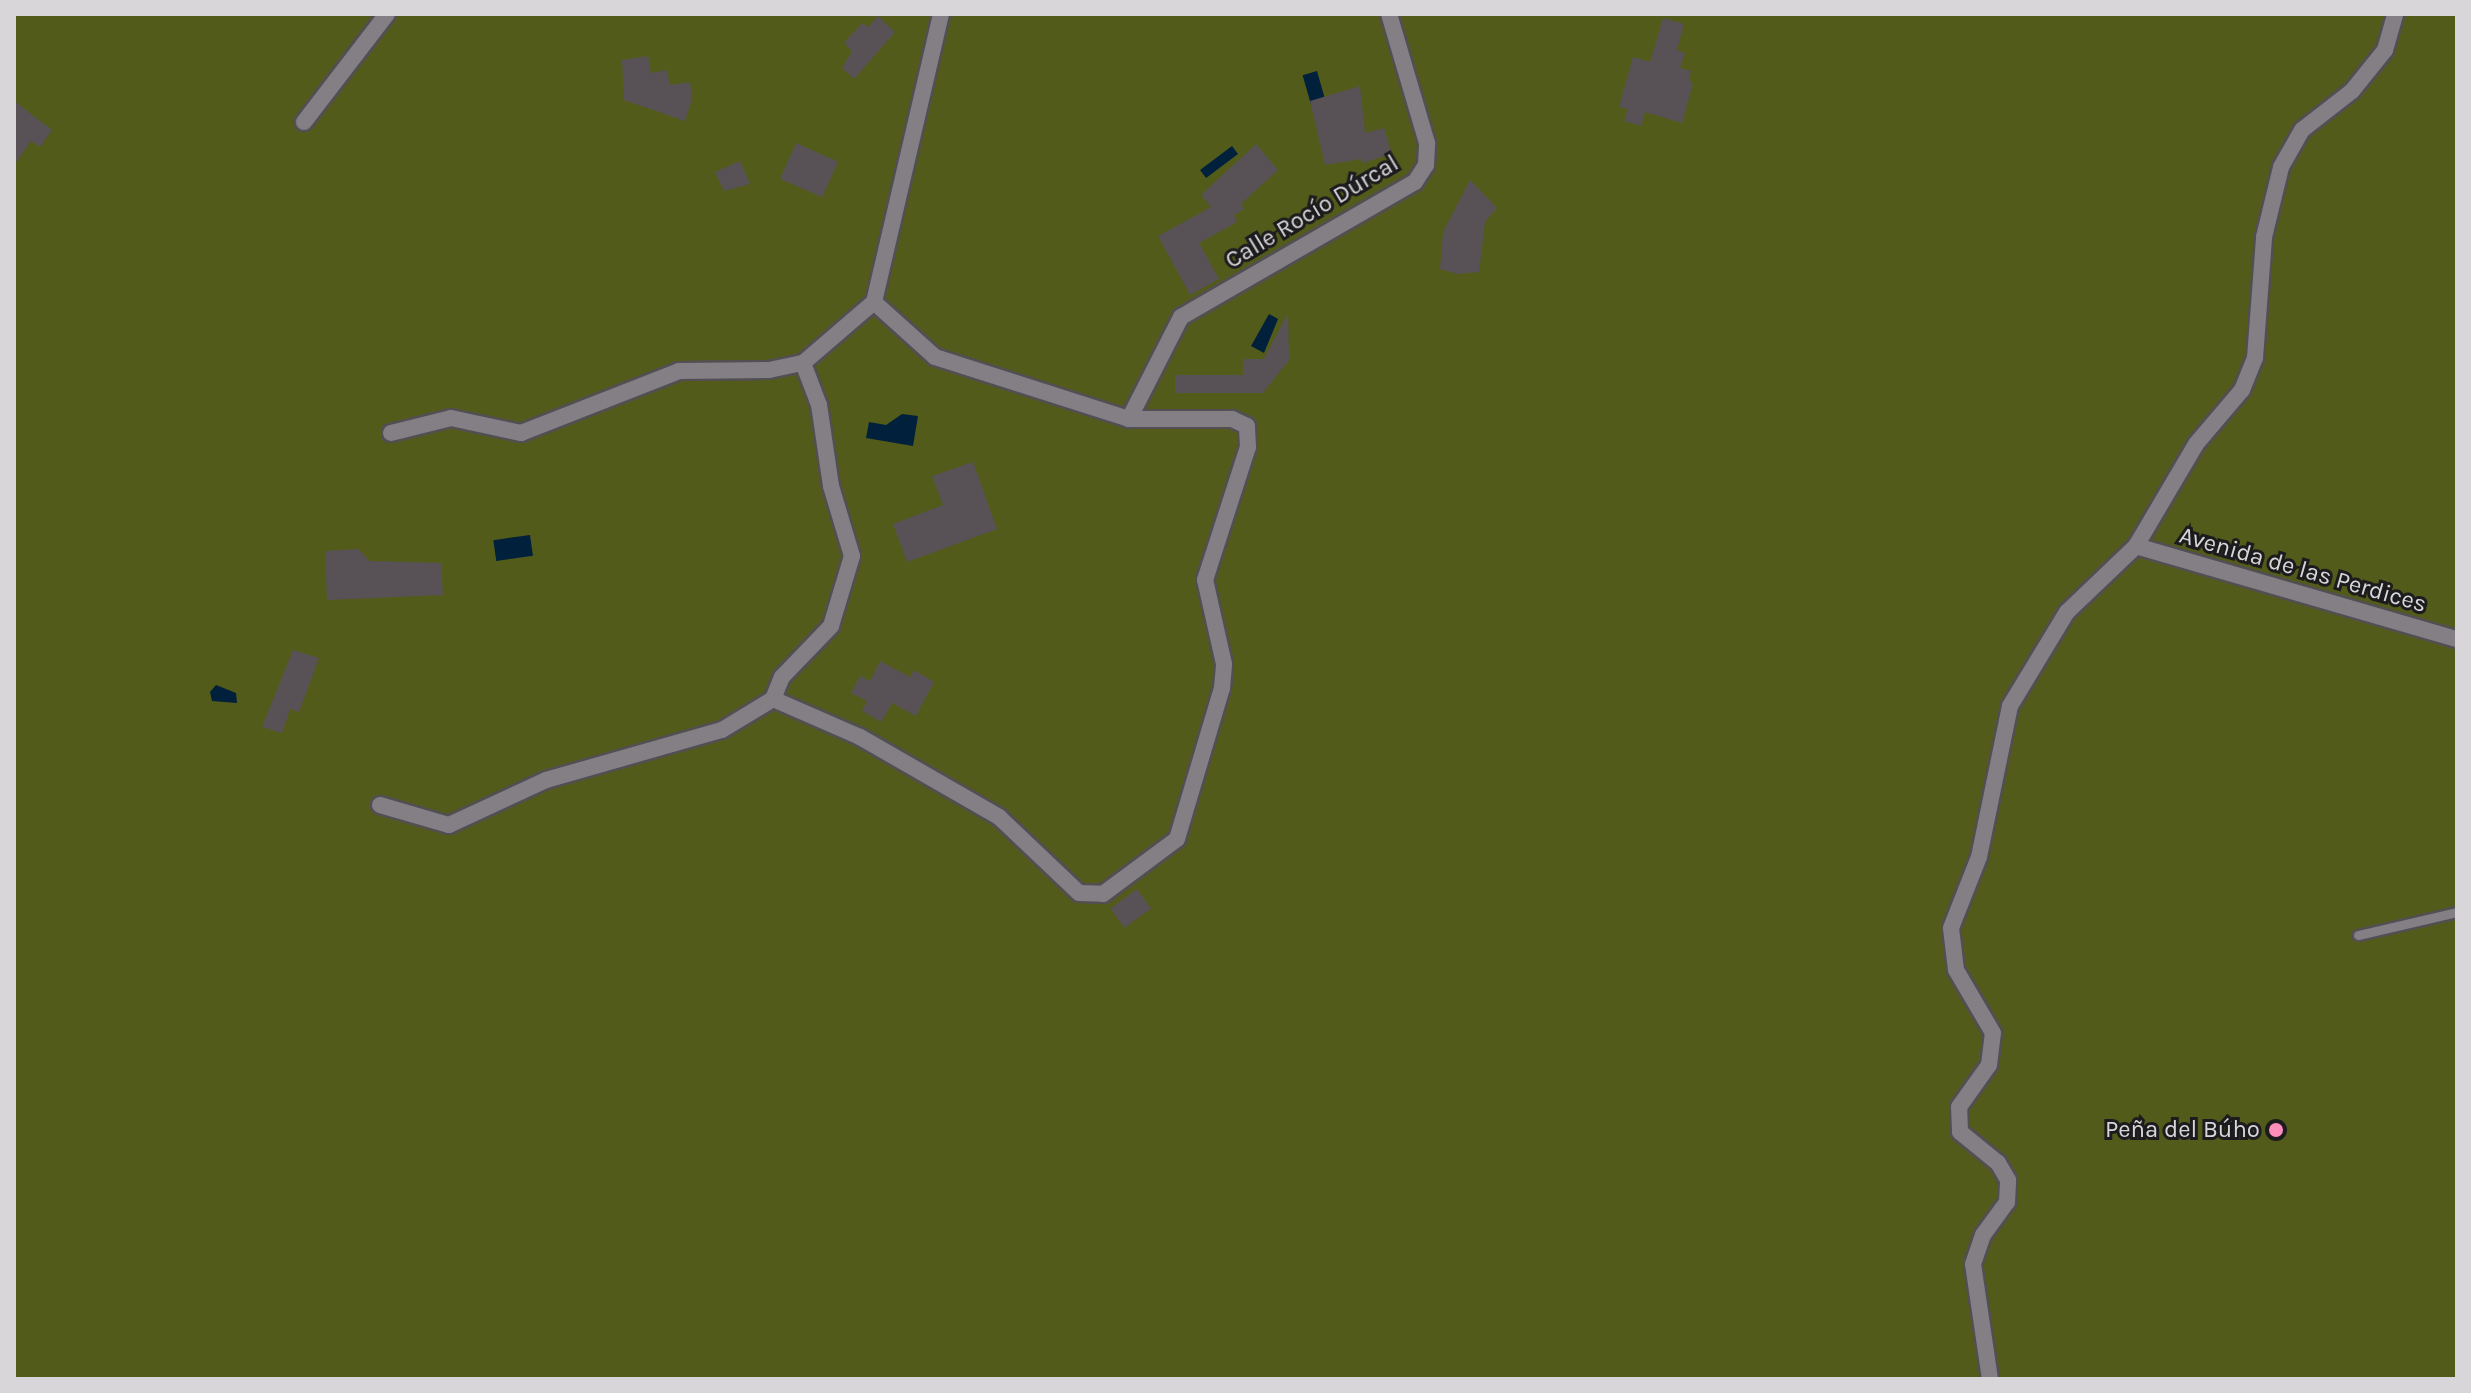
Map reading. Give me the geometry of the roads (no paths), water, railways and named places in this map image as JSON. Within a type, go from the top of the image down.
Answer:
[{"type":"street","points":[[304,122],[387,14]]},
{"type":"street","points":[[391,433],[451,418],[521,433],[679,371],[769,370],[803,363],[874,302],[941,14]]},
{"type":"street","name":"Calle Rocío Dúrcal","points":[[1129,419],[1181,317],[1415,182],[1426,165],[1427,143],[1389,14]]},
{"type":"street","name":"Avenida de las Perdices","points":[[1990,1379],[1973,1264],[1983,1235],[2007,1202],[2008,1180],[1998,1163],[1960,1132],[1959,1107],[1989,1065],[1993,1033],[1956,970],[1951,928],[1979,857],[2010,706],[2067,612],[2136,546],[2196,444],[2242,390],[2255,358],[2264,237],[2281,167],[2302,130],[2352,91],[2385,50],[2395,14]]},
{"type":"street","points":[[773,699],[860,737],[999,817],[1079,893],[1103,894],[1177,839],[1222,688],[1224,664],[1205,580],[1248,447],[1247,426],[1232,419],[1129,419],[935,357],[874,302]]},
{"type":"street","points":[[380,805],[449,825],[546,780],[722,730],[773,699],[782,677],[831,626],[852,556],[831,486],[819,405],[803,363]]},
{"type":"street","name":"Avenida de las Perdices","points":[[2136,546],[2457,639]]},
{"type":"lane","points":[[2358,935],[2457,912]]},
{"type":"water","points":[[1317,71],[1327,105],[1312,109],[1303,75]]},
{"type":"water","points":[[1232,146],[1238,154],[1206,178],[1200,170]]},
{"type":"water","points":[[1269,314],[1278,319],[1264,353],[1251,346]]},
{"type":"water","points":[[902,414],[918,416],[913,446],[866,438],[869,422],[886,425]]},
{"type":"water","points":[[530,535],[533,556],[496,561],[493,540]]},
{"type":"water","points":[[216,685],[236,693],[237,703],[212,701],[210,692]]},
{"type":"place","name":"Peña del Búho","points":[[2276,1130]]}]
